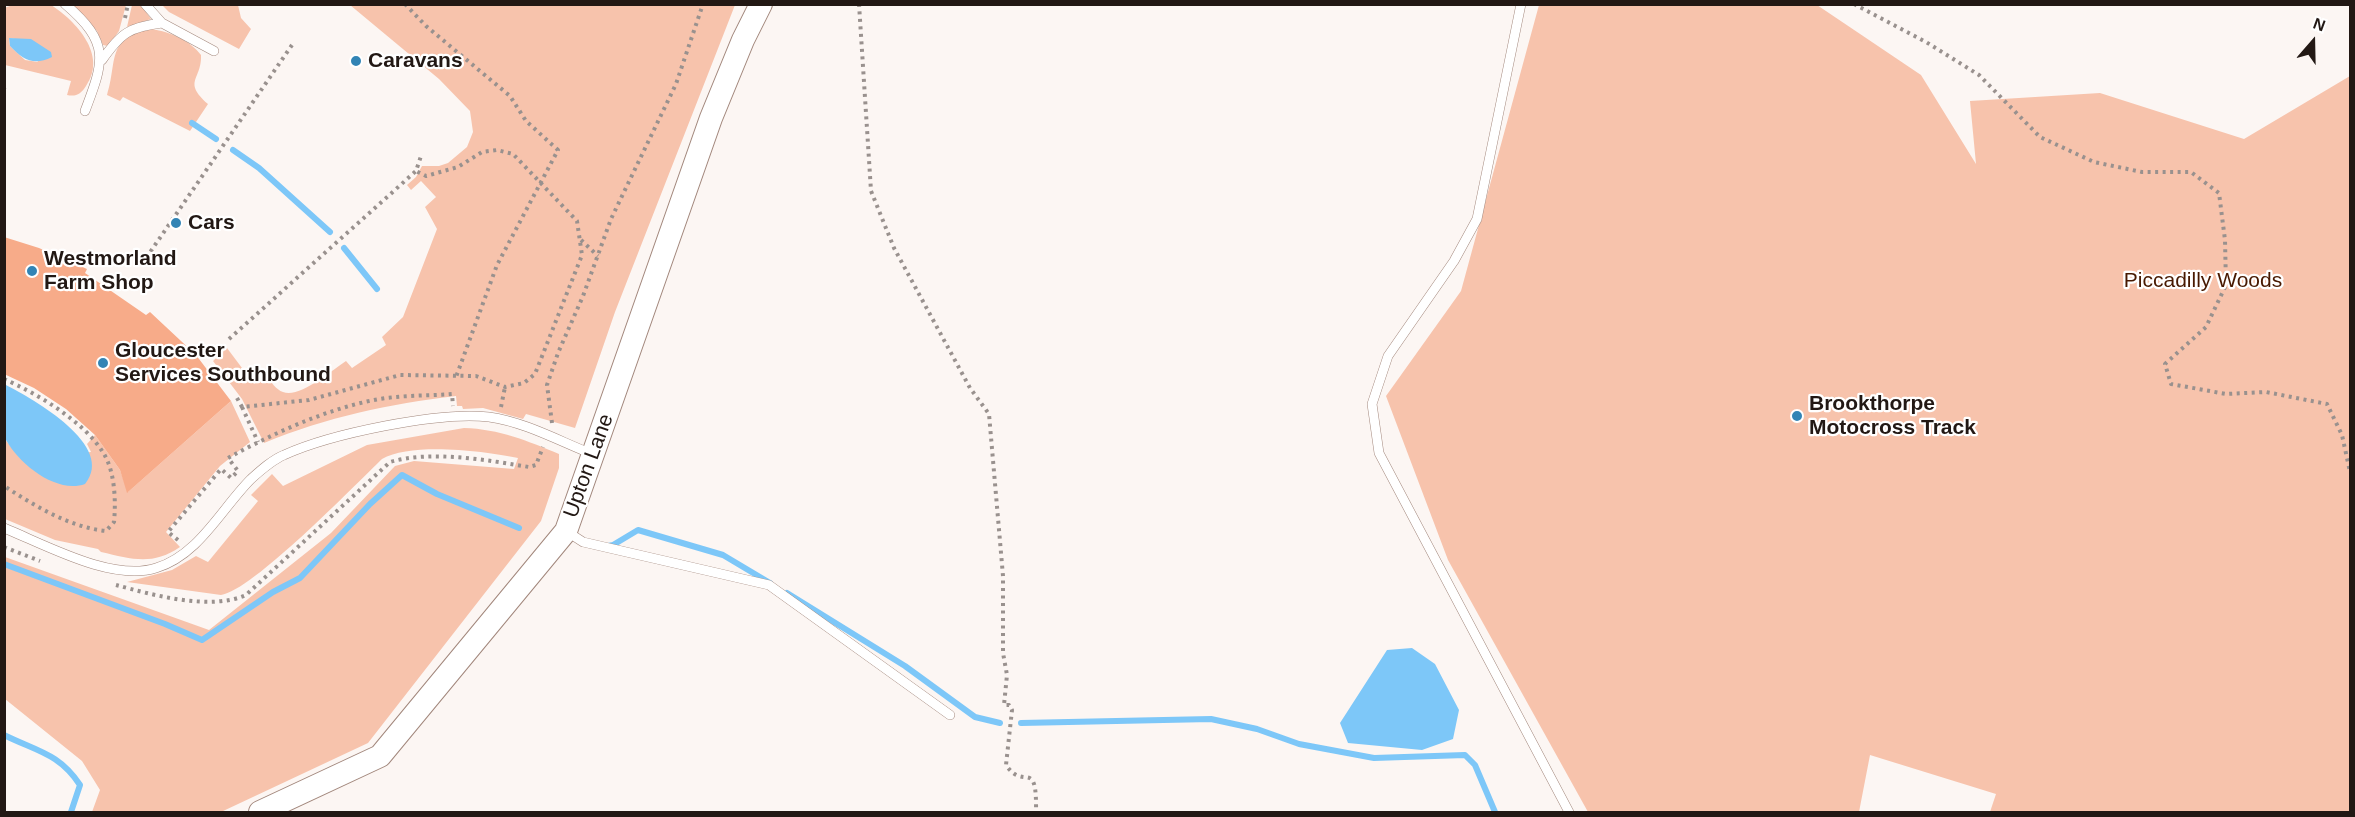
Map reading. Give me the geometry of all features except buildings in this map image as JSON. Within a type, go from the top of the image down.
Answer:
[{"type":"street","name":"Upton Lane","points":[[260,813],[380,756],[566,531],[711,118],[743,40],[761,4]]},
{"type":"lane","points":[[65,4],[84,22],[96,40],[102,60]]},
{"type":"lane","points":[[145,4],[162,22],[214,51]]},
{"type":"lane","points":[[1521,4],[1477,219],[1454,261],[1388,356],[1372,404],[1379,453],[1569,813]]},
{"type":"lane","points":[[85,111],[102,60],[116,40],[129,30],[162,22]]},
{"type":"lane","points":[[4,528],[83,560],[110,568],[137,571],[155,568],[183,556],[250,480],[283,455],[393,424],[480,417],[499,419],[594,455]]},
{"type":"lane","points":[[566,531],[583,542],[769,585],[950,715]]},
{"type":"path","points":[[405,4],[426,26],[510,96],[526,121],[558,150],[497,265],[456,377]]},
{"type":"path","points":[[114,584],[157,596],[231,602],[246,595],[390,462],[406,457],[480,459],[529,467],[536,465],[552,422],[547,385],[611,219],[675,84],[703,4]]},
{"type":"path","points":[[859,4],[871,191],[894,248],[970,388],[989,414],[1003,576],[1003,653],[1007,675],[1004,705],[1009,705],[1012,710],[1006,765],[1016,774],[1033,779],[1036,784],[1035,813]]},
{"type":"path","points":[[1854,4],[1926,42],[1978,75],[2040,137],[2094,162],[2142,172],[2191,172],[2219,193],[2225,240],[2226,285],[2206,327],[2165,363],[2171,384],[2226,394],[2266,392],[2327,404],[2342,435],[2350,472]]},
{"type":"path","points":[[142,264],[292,45]]},
{"type":"path","points":[[242,407],[309,400],[400,375],[477,376],[505,387],[524,383],[535,374],[582,255],[582,240],[577,220],[513,154],[497,150],[482,152],[458,167],[426,176],[416,171]]},
{"type":"path","points":[[229,339],[416,171],[420,156]]},
{"type":"path","points":[[582,240],[598,256]]},
{"type":"path","points":[[4,379],[46,398],[92,438],[104,453],[113,488],[113,525],[106,531],[85,528],[4,486]]},
{"type":"path","points":[[499,419],[505,387]]},
{"type":"path","points":[[237,398],[258,442]]},
{"type":"path","points":[[4,548],[48,564]]},
{"type":"green space","points":[[13,5],[51,5],[79,29],[91,51],[93,63],[92,74],[82,91],[73,96],[67,95],[71,81],[5,65],[4,8]],"holes":[[[9,38],[22,40],[38,62],[25,60],[10,46]]]},
{"type":"green space","points":[[73,5],[126,5],[119,31],[108,46],[103,45],[97,31]]},
{"type":"green space","points":[[132,5],[141,5],[151,19],[127,27]]},
{"type":"green space","points":[[162,5],[238,5],[241,18],[251,29],[239,49],[169,12]]},
{"type":"green space","points":[[350,5],[735,5],[615,312],[575,428],[526,414],[523,419],[483,408],[463,409],[462,406],[457,406],[456,396],[358,413],[311,426],[264,443],[242,399],[213,361],[227,348],[254,384],[266,376],[278,389],[290,393],[306,388],[346,361],[352,368],[386,345],[382,337],[403,317],[437,229],[425,207],[436,197],[421,181],[411,190],[407,185],[416,177],[422,166],[439,166],[448,163],[467,147],[473,132],[470,111],[439,79]]},
{"type":"green space","name":"Brookthorpe Motocross Track","points":[[1539,5],[1817,5],[1921,75],[1976,164],[1970,101],[2100,93],[2244,139],[2350,76],[2350,812],[1990,812],[1996,794],[1870,755],[1859,812],[1588,812],[1448,560],[1386,396],[1461,291]]},
{"type":"green space","points":[[152,29],[180,38],[192,45],[201,55],[195,85],[200,96],[208,104],[190,131],[123,97],[120,101],[107,95],[116,53],[120,45],[137,33]]},
{"type":"green space","points":[[231,401],[250,442],[220,466],[166,532],[180,547],[170,553],[151,559],[122,557],[101,552],[98,549],[55,540],[5,519],[4,438],[20,458],[91,452],[87,444],[95,435],[120,470],[128,492]]},
{"type":"green space","points":[[464,428],[501,433],[559,454],[559,468],[541,521],[368,743],[221,812],[92,812],[100,790],[82,761],[5,699],[5,557],[209,630],[331,533],[395,466],[414,461],[514,469],[518,458],[448,449],[395,454],[382,459],[303,536],[236,589],[221,595],[127,582],[172,570],[196,556],[208,562],[258,501],[251,495],[272,474],[283,486],[367,445]]},
{"type":"water","points":[[9,38],[31,39],[51,52],[52,57],[40,61],[24,58],[10,46]]},
{"type":"water","points":[[6,385],[51,412],[81,440],[90,454],[92,469],[85,484],[74,486],[51,481],[30,468],[12,449],[6,440],[4,429]]},
{"type":"water","points":[[1412,648],[1435,664],[1459,710],[1453,739],[1422,750],[1348,743],[1340,723],[1387,650]]},
{"type":"waterway","points":[[192,123],[216,139]]},
{"type":"waterway","points":[[233,150],[259,168],[330,232]]},
{"type":"waterway","points":[[344,248],[377,289]]},
{"type":"waterway","points":[[4,564],[202,640],[273,592],[300,578],[370,504],[402,475],[437,494],[519,528]]},
{"type":"waterway","points":[[608,546],[638,530],[723,555],[770,583]]},
{"type":"waterway","points":[[787,593],[905,666],[975,717],[1000,723]]},
{"type":"waterway","points":[[1021,723],[1211,719],[1257,729],[1299,744],[1374,758],[1465,755],[1475,765],[1495,812]]},
{"type":"waterway","points":[[4,735],[55,759],[72,774],[80,785],[71,812]]},
{"type":"place","name":"Caravans","points":[[356,61]]},
{"type":"place","name":"Cars","points":[[176,223]]},
{"type":"place","name":"Westmorland Farm Shop","points":[[32,271]]},
{"type":"place","name":"Gloucester Services Southbound","points":[[103,363]]},
{"type":"place","name":"Brookthorpe Motocross Track","points":[[1797,416]]},
{"type":"park label","name":"Piccadilly Woods","points":[[2203,281]]}]
